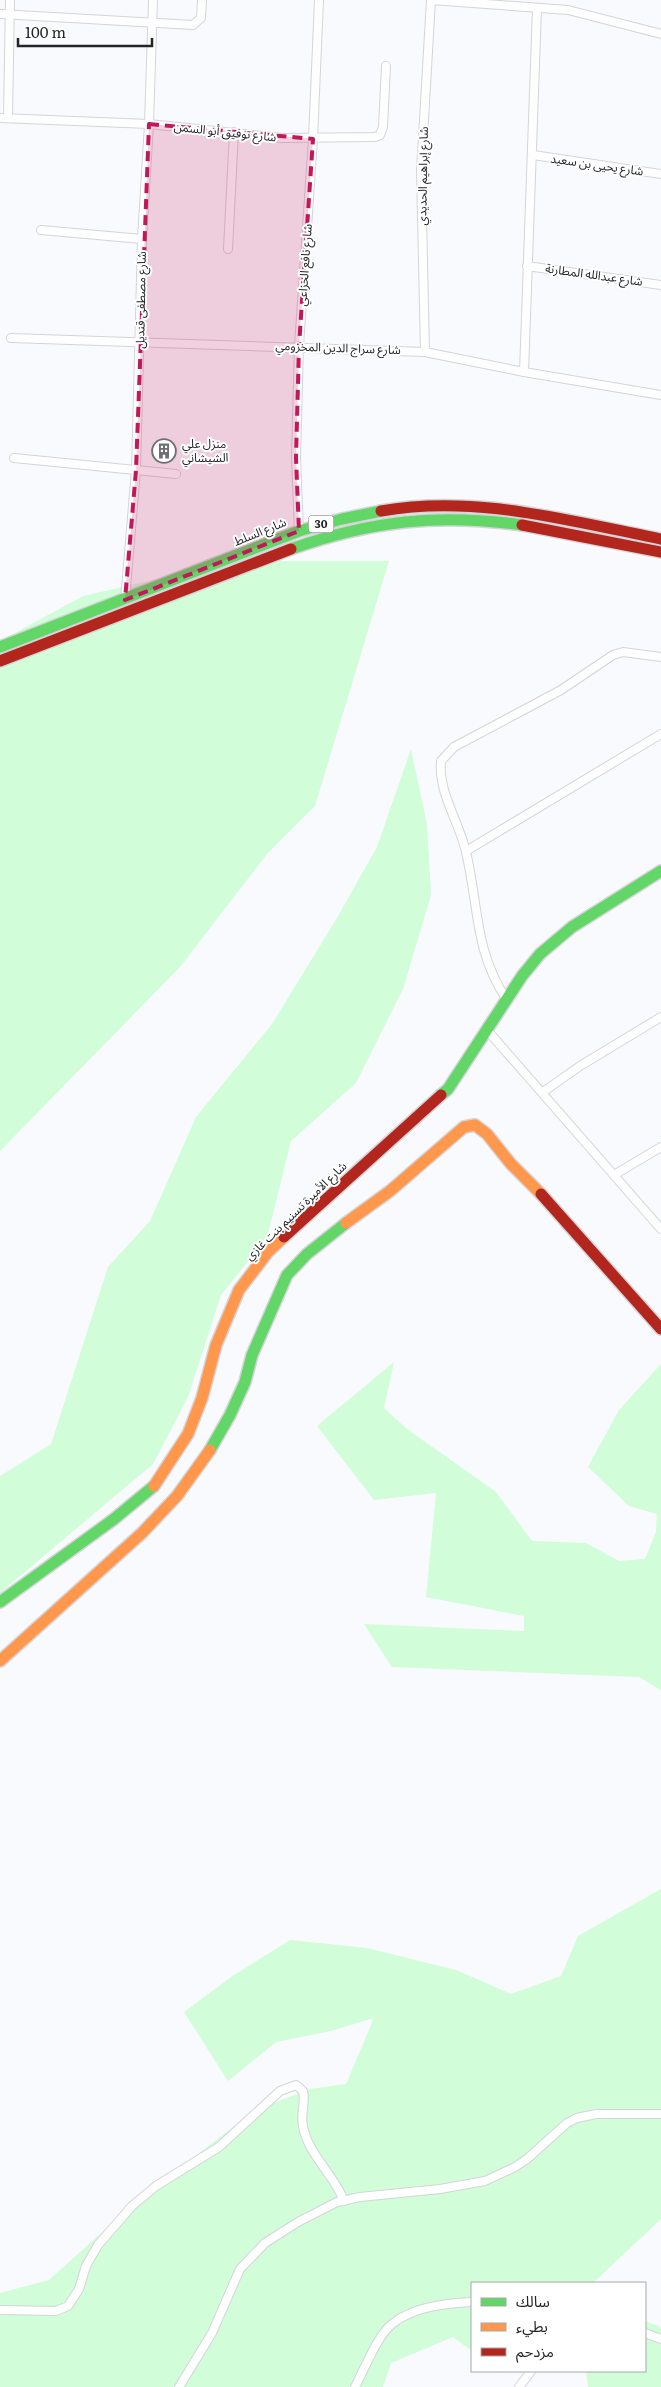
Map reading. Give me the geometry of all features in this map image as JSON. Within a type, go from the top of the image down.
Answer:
[{"type":"main road","name":"شارع السلط","points":[[0,647],[299,531],[353,515],[396,508],[475,506],[525,512],[661,539]]},
{"type":"main road","name":"30","points":[[0,661],[291,548],[372,525],[408,520],[448,518],[489,520],[565,532],[661,552]]},
{"type":"main road","name":"شارع الأميرة تسنيم بنت غازي","points":[[0,1602],[114,1519],[156,1482],[171,1463],[188,1434],[202,1398],[216,1345],[239,1290],[268,1252],[331,1192],[437,1101],[448,1089],[522,976],[553,942],[572,927],[661,871]]},
{"type":"main road","points":[[0,1661],[142,1533],[177,1496],[206,1456],[230,1415],[245,1382],[252,1355],[286,1276],[295,1264],[380,1199],[464,1127],[471,1124],[478,1126],[487,1134],[511,1164],[572,1227],[627,1293],[661,1329]]},
{"type":"street","points":[[4,118],[10,0]]},
{"type":"street","name":"شارع مصطفى قنديل","points":[[125,600],[136,470],[142,239],[150,124],[153,0]]},
{"type":"street","points":[[0,14],[10,13],[193,24],[201,18],[202,0]]},
{"type":"street","name":"شارع نافع الخزاعي","points":[[299,531],[296,458],[299,346],[313,139],[319,0]]},
{"type":"street","points":[[431,0],[568,10],[661,34]]},
{"type":"street","name":"شارع إبراهيم الحديدي","points":[[425,352],[421,171],[431,0]]},
{"type":"street","points":[[524,372],[533,156],[536,8]]},
{"type":"street","name":"شارع توفيق أبو السمن","points":[[4,118],[150,124],[313,139],[374,137],[380,135],[383,127],[386,66]]},
{"type":"street","points":[[228,249],[234,132]]},
{"type":"street","name":"شارع يحيى بن سعيد","points":[[533,156],[661,174]]},
{"type":"street","points":[[42,230],[142,239]]},
{"type":"street","name":"شارع عبدالله المطارنة","points":[[527,266],[661,285]]},
{"type":"street","name":"شارع سراج الدين المخزومي","points":[[11,338],[299,346],[425,352],[524,372],[661,395]]},
{"type":"street","points":[[14,458],[176,474]]},
{"type":"street","points":[[507,1000],[495,982],[482,946],[466,851],[440,777],[441,761],[445,754],[454,747],[561,690],[613,655],[623,652],[661,657]]},
{"type":"street","points":[[466,851],[661,734]]},
{"type":"street","points":[[543,1092],[580,1066],[661,1017]]},
{"type":"street","points":[[487,1030],[661,1229]]},
{"type":"street","points":[[614,1176],[661,1147]]},
{"type":"street","points":[[0,2310],[56,2311],[68,2306],[79,2289],[92,2255],[132,2206],[156,2186],[219,2147],[280,2090],[291,2085],[296,2085],[303,2091],[303,2126],[306,2137],[319,2162],[339,2187],[344,2201]]},
{"type":"street","points":[[179,2387],[212,2333],[240,2269],[265,2243],[319,2210],[344,2201],[467,2186],[485,2181],[521,2163],[567,2123],[577,2118],[596,2114],[661,2114]]},
{"type":"street","points":[[355,2387],[381,2338],[391,2325],[407,2315],[428,2307],[471,2302]]},
{"type":"street","points":[[646,2333],[661,2339]]},
{"type":"street","points":[[520,2387],[529,2372]]},
{"type":"highlighted area","points":[[149,124],[313,139],[299,346],[296,458],[299,531],[125,600],[136,470]]},
{"type":"green space","points":[[235,561],[389,561],[315,806],[267,854],[180,967],[0,1151],[0,641],[83,596]]},
{"type":"green space","points":[[411,749],[427,824],[431,895],[403,989],[356,1083],[291,1141],[267,1238],[221,1295],[188,1397],[153,1464],[0,1593],[0,1476],[51,1444],[108,1267],[150,1221],[196,1117],[272,1024],[337,918],[377,847]]},
{"type":"green space","points":[[394,1362],[384,1408],[407,1429],[496,1492],[532,1541],[586,1543],[619,1561],[645,1559],[656,1532],[657,1514],[629,1506],[588,1467],[619,1410],[661,1364],[661,1690],[639,1677],[392,1667],[364,1624],[524,1631],[524,1616],[426,1597],[436,1493],[374,1500],[317,1426]]},
{"type":"green space","points":[[661,1889],[661,2219],[594,2282],[471,2282],[471,2350],[453,2337],[391,2363],[383,2387],[0,2387],[0,2293],[49,2280],[100,2234],[180,2168],[255,2110],[310,2089],[346,2084],[374,2018],[331,2031],[276,2042],[228,2081],[184,2012],[231,1977],[290,1940],[367,1948],[456,1970],[511,1994],[561,1976],[578,1936]]},
{"type":"green space","points":[[646,2321],[661,2327],[661,2387],[588,2387],[586,2372],[646,2372]]},
{"type":"traffic: fast","points":[[0,647],[299,531],[381,511]]},
{"type":"traffic: fast","points":[[291,549],[349,532],[405,522],[462,520],[522,525]]},
{"type":"traffic: fast","points":[[441,1095],[448,1089],[522,976],[540,954],[572,927],[661,871]]},
{"type":"traffic: fast","points":[[210,1450],[230,1415],[245,1382],[252,1355],[287,1275],[307,1254],[346,1223]]},
{"type":"traffic: fast","points":[[0,1602],[114,1519],[154,1486]]},
{"type":"traffic: slow","points":[[346,1223],[390,1191],[464,1127],[475,1125],[487,1134],[511,1164],[541,1194]]},
{"type":"traffic: slow","points":[[154,1486],[188,1434],[202,1398],[216,1345],[239,1290],[268,1252],[284,1237]]},
{"type":"traffic: slow","points":[[0,1661],[142,1533],[177,1496],[210,1450]]},
{"type":"traffic: jam","points":[[381,511],[416,507],[452,506],[487,508],[557,518],[661,539]]},
{"type":"traffic: jam","points":[[522,525],[661,552]]},
{"type":"traffic: jam","points":[[0,661],[291,549]]},
{"type":"traffic: jam","points":[[284,1237],[441,1095]]},
{"type":"traffic: jam","points":[[541,1194],[661,1329]]},
{"type":"place","name":"منزل علي الشيشاني","points":[[164,451]]}]
